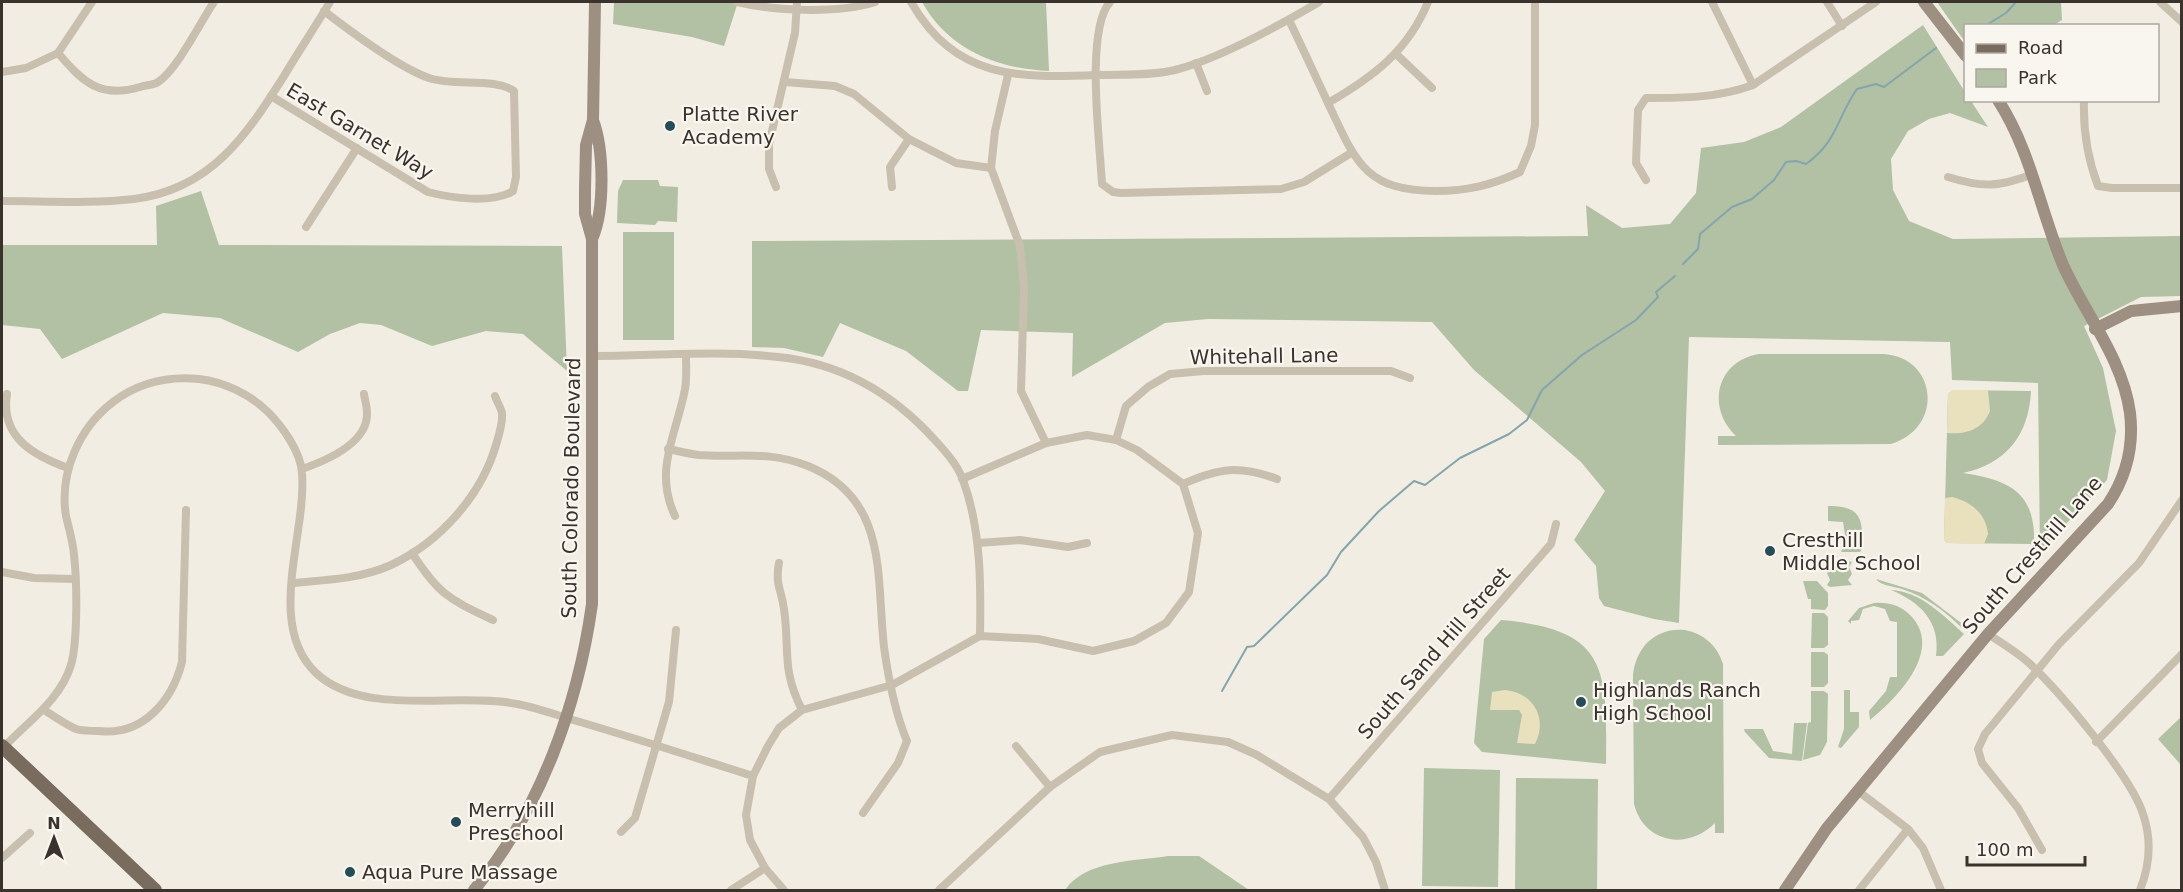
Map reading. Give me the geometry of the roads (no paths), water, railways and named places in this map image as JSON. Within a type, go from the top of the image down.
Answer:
[{"type":"main road","points":[[2,748],[155,891]]},
{"type":"street","points":[[2,72],[26,68],[58,53],[92,2]]},
{"type":"street","points":[[58,53],[80,78],[103,91],[133,89],[158,82],[176,62],[214,2]]},
{"type":"street","points":[[2,201],[135,199],[173,189],[208,171],[236,146],[271,96],[330,2]]},
{"type":"street","name":"South Colorado Boulevard","points":[[474,891],[520,827],[565,718],[581,666],[592,604],[591,238],[598,221],[600,189],[599,140],[593,120],[595,2]]},
{"type":"street","points":[[737,2],[760,7],[797,5],[833,9],[875,2]]},
{"type":"street","points":[[911,2],[932,29],[956,50],[984,66],[1008,75],[1041,78],[1149,74],[1196,63],[1289,20],[1319,2]]},
{"type":"street","points":[[1110,2],[1101,16],[1098,29],[1097,75],[1102,184],[1113,192],[1281,189],[1304,182],[1351,153]]},
{"type":"street","points":[[1328,103],[1380,70],[1396,54],[1419,24],[1428,2]]},
{"type":"street","points":[[1289,20],[1351,153],[1373,175],[1385,182],[1420,190],[1479,188],[1520,172],[1531,146],[1535,125],[1535,2]]},
{"type":"street","points":[[1712,2],[1753,85]]},
{"type":"street","points":[[1827,2],[1842,26]]},
{"type":"street","points":[[1646,180],[1636,163],[1638,110],[1646,98],[1698,98],[1731,93],[1753,85],[1876,2]]},
{"type":"street","points":[[1924,2],[1964,55]]},
{"type":"street","points":[[2160,2],[2181,22]]},
{"type":"street","points":[[776,188],[769,169],[769,144],[795,33],[797,5]]},
{"type":"street","name":"East Garnet Way","points":[[271,96],[428,192],[453,197],[506,195],[513,191],[516,185],[517,98],[514,91],[501,84],[457,84],[426,78],[324,12]]},
{"type":"street","points":[[1396,54],[1432,88]]},
{"type":"street","points":[[1196,63],[1207,91]]},
{"type":"street","points":[[1008,75],[995,131],[991,168],[1020,246],[1024,287],[1021,391],[1046,443]]},
{"type":"street","points":[[784,82],[835,86],[854,94],[909,138],[956,163],[991,168]]},
{"type":"street","name":"South Cresthill Lane","points":[[1785,891],[1827,828],[1988,634],[2108,504],[2122,477],[2130,448],[2128,399],[2116,364],[2095,328],[2062,261],[2033,174],[2017,134],[1999,102]]},
{"type":"street","points":[[2084,102],[2087,151],[2098,186],[2181,188]]},
{"type":"street","points":[[892,187],[890,167],[909,138]]},
{"type":"street","points":[[306,227],[357,148]]},
{"type":"street","points":[[1948,177],[1974,185],[2005,185],[2033,174]]},
{"type":"street","points":[[2095,328],[2131,311],[2181,306]]},
{"type":"street","points":[[592,356],[777,356],[817,364],[851,376],[888,397],[906,411],[950,457],[963,479],[978,543],[980,636]]},
{"type":"street","points":[[675,516],[668,501],[668,449],[685,391],[686,356]]},
{"type":"street","name":"Whitehall Lane","points":[[1116,440],[1126,406],[1148,387],[1170,374],[1204,371],[1391,371],[1410,378]]},
{"type":"street","points":[[2,748],[44,710],[62,686],[71,663],[75,555],[65,504],[68,468],[81,439],[102,411],[132,390],[149,383],[181,378],[220,383],[238,390],[262,406],[286,434],[302,469],[302,508],[292,583],[293,627],[300,651],[315,672],[340,691],[373,698],[511,702],[657,745],[753,777]]},
{"type":"street","points":[[7,394],[2,408],[6,424],[16,441],[43,459],[68,468]]},
{"type":"street","points":[[302,469],[331,459],[345,449],[360,432],[367,415],[364,394]]},
{"type":"street","points":[[292,583],[357,577],[391,565],[412,553],[458,516],[479,486],[491,461],[500,432],[502,414],[495,396]]},
{"type":"street","points":[[784,891],[765,868],[750,840],[746,815],[753,777],[779,728],[802,710],[892,685],[980,636],[1038,639],[1093,651],[1134,641],[1166,623],[1189,592],[1198,533],[1183,484],[1137,450],[1116,440],[1087,435],[1046,443],[963,479]]},
{"type":"street","points":[[668,449],[699,455],[763,454],[807,466],[838,482],[860,507],[877,552],[884,649],[901,727],[907,741],[898,763],[863,813]]},
{"type":"street","points":[[1183,484],[1213,471],[1254,470],[1278,479]]},
{"type":"street","points":[[2042,850],[2018,808],[1982,763],[1978,749],[1985,734],[2036,671],[2139,563],[2181,500]]},
{"type":"street","points":[[44,710],[77,729],[111,733],[146,721],[169,698],[182,662],[186,510]]},
{"type":"street","name":"South Sand Hill Street","points":[[1329,799],[1551,544],[1556,524]]},
{"type":"street","points":[[978,543],[1020,540],[1068,547],[1087,543]]},
{"type":"street","points":[[412,553],[432,584],[451,600],[494,620]]},
{"type":"street","points":[[779,563],[776,581],[783,607],[786,667],[790,686],[802,710]]},
{"type":"street","points":[[2,575],[75,579]]},
{"type":"street","points":[[621,832],[635,818],[669,702],[676,630]]},
{"type":"street","points":[[1988,634],[2029,663],[2096,742],[2132,791],[2143,813],[2149,836],[2149,858],[2140,891]]},
{"type":"street","points":[[2096,742],[2181,654]]},
{"type":"street","points":[[939,891],[1050,787],[1100,752],[1172,735],[1228,742],[1257,755],[1329,799],[1363,837],[1376,862],[1385,891]]},
{"type":"street","points":[[1016,746],[1050,787]]},
{"type":"street","points":[[1858,791],[1908,829],[1923,848],[1941,891]]},
{"type":"street","points":[[1859,891],[1908,829]]},
{"type":"street","points":[[2,858],[30,833]]},
{"type":"street","points":[[731,891],[765,868]]},
{"type":"waterway","points":[[1988,24],[2006,13],[2016,2]]},
{"type":"waterway","points":[[1683,264],[1698,249],[1700,234],[1732,207],[1752,199],[1774,180],[1786,162],[1796,161],[1806,164],[1825,147],[1857,89],[1876,84],[1884,87],[1936,48]]},
{"type":"waterway","points":[[1222,691],[1247,647],[1254,646],[1327,575],[1341,552],[1379,511],[1414,481],[1425,485],[1460,458],[1509,434],[1527,420],[1542,390],[1582,355],[1636,320],[1658,297],[1656,292],[1675,276]]},
{"type":"place","name":"Platte River Academy","points":[[670,126]]},
{"type":"place","name":"Cresthill Middle School","points":[[1770,551]]},
{"type":"place","name":"Highlands Ranch High School","points":[[1581,702]]},
{"type":"place","name":"Merryhill Preschool","points":[[456,822]]},
{"type":"place","name":"Aqua Pure Massage","points":[[350,872]]}]
